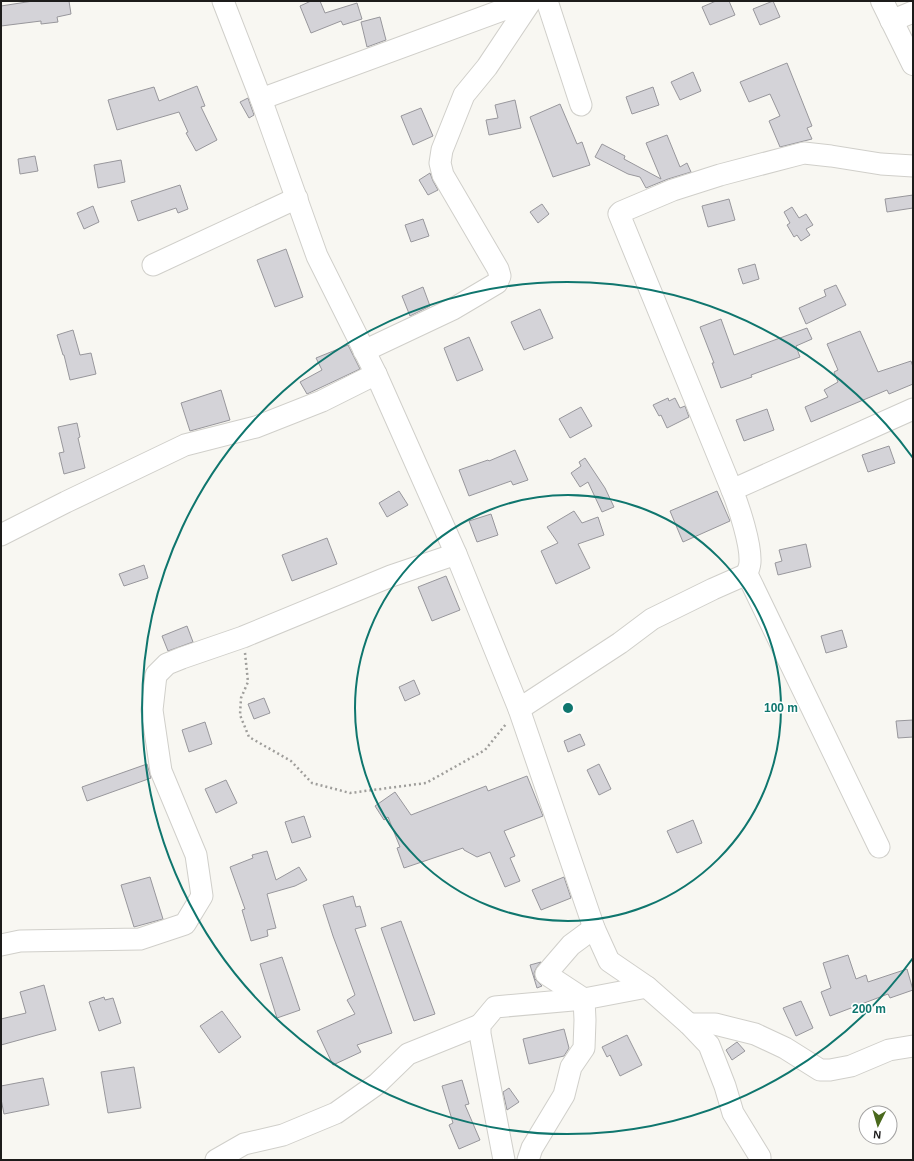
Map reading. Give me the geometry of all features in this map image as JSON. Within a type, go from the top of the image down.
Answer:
[{"type":"main road","points":[[882,1],[913,64]]},
{"type":"street","points":[[222,1],[261,99],[317,256],[376,374],[456,554],[519,709],[594,928],[609,961],[647,987],[689,1024],[709,1045],[725,1086],[733,1113],[760,1157],[760,1160]]},
{"type":"street","points":[[261,99],[527,1]]},
{"type":"street","points":[[364,351],[453,309],[497,283],[500,276],[498,269],[443,175],[440,162],[442,150],[464,95],[488,67],[531,1]]},
{"type":"street","points":[[547,1],[581,105]]},
{"type":"street","points":[[891,21],[913,12]]},
{"type":"street","points":[[879,847],[747,574],[750,562],[749,550],[739,508],[619,212],[673,190],[804,154],[831,156],[882,164],[913,166]]},
{"type":"street","points":[[153,265],[297,198]]},
{"type":"street","points":[[1,535],[185,445],[256,427],[322,401],[376,374]]},
{"type":"street","points":[[732,490],[913,409]]},
{"type":"street","points":[[1,945],[20,941],[140,939],[185,924],[202,896],[196,855],[161,771],[152,710],[156,675],[167,664],[243,637],[391,576],[456,554]]},
{"type":"street","points":[[519,709],[620,643],[652,619],[747,574]]},
{"type":"street","points":[[584,999],[546,974],[571,945],[594,928]]},
{"type":"street","points":[[216,1160],[244,1144],[282,1135],[336,1113],[377,1084],[408,1054],[480,1024],[495,1007],[584,999],[647,987]]},
{"type":"street","points":[[528,1160],[532,1148],[564,1095],[571,1067],[584,1048],[584,999]]},
{"type":"street","points":[[480,1024],[480,1034],[504,1160]]},
{"type":"street","points":[[689,1024],[715,1024],[755,1034],[785,1048],[820,1070],[830,1070],[851,1066],[889,1050],[913,1046]]},
{"type":"path","points":[[243,637],[248,682],[241,698],[240,714],[249,737],[291,761],[312,783],[327,787],[350,793],[426,783],[485,750],[511,716],[519,709]]},
{"type":"building","points":[[33,1],[69,1],[71,14],[57,17],[58,22],[41,24],[41,21],[1,26],[1,6]]},
{"type":"building","points":[[311,1],[320,1],[325,13],[357,3],[362,19],[343,25],[341,21],[311,33],[300,6]]},
{"type":"building","points":[[716,1],[729,1],[735,15],[710,25],[702,7]]},
{"type":"building","points":[[773,1],[780,17],[760,25],[753,9]]},
{"type":"building","points":[[380,17],[386,40],[367,47],[361,22]]},
{"type":"building","points":[[787,63],[812,126],[807,128],[812,139],[780,147],[769,121],[780,116],[770,94],[749,102],[740,82]]},
{"type":"building","points":[[693,72],[701,91],[680,100],[671,82]]},
{"type":"building","points":[[197,86],[205,106],[201,107],[217,140],[196,151],[186,133],[188,132],[179,112],[117,130],[108,100],[154,87],[159,101]]},
{"type":"building","points":[[653,87],[659,105],[632,114],[626,97]]},
{"type":"building","points":[[248,98],[254,115],[249,118],[240,102]]},
{"type":"building","points":[[515,100],[521,128],[489,135],[486,120],[498,118],[495,105]]},
{"type":"building","points":[[560,104],[577,144],[582,142],[590,165],[553,177],[530,117]]},
{"type":"building","points":[[421,108],[433,136],[413,145],[401,116]]},
{"type":"building","points":[[667,135],[680,167],[687,163],[691,172],[646,188],[640,177],[628,174],[595,157],[602,144],[625,156],[624,159],[661,179],[646,143]]},
{"type":"building","points":[[35,156],[38,171],[20,174],[18,159]]},
{"type":"building","points":[[121,160],[125,182],[98,188],[94,165]]},
{"type":"building","points":[[430,173],[438,190],[428,195],[419,180]]},
{"type":"building","points":[[180,185],[188,209],[178,213],[176,208],[138,221],[131,201]]},
{"type":"building","points":[[913,195],[913,208],[887,212],[885,199]]},
{"type":"building","points":[[729,199],[735,220],[708,227],[702,206]]},
{"type":"building","points":[[542,204],[549,214],[538,223],[530,212]]},
{"type":"building","points":[[93,206],[99,222],[84,229],[77,213]]},
{"type":"building","points":[[792,207],[799,218],[806,214],[813,225],[806,229],[810,235],[801,241],[797,235],[794,237],[787,225],[790,223],[784,212]]},
{"type":"building","points":[[423,219],[429,236],[411,242],[405,225]]},
{"type":"building","points":[[286,249],[303,297],[275,307],[257,260]]},
{"type":"building","points":[[755,264],[759,279],[743,284],[738,269]]},
{"type":"building","points":[[836,285],[846,305],[806,324],[799,308],[826,296],[824,290]]},
{"type":"building","points":[[423,287],[430,306],[410,316],[402,296]]},
{"type":"building","points":[[540,309],[553,338],[524,350],[511,322]]},
{"type":"building","points":[[721,319],[734,355],[807,328],[812,339],[796,346],[800,357],[721,388],[712,363],[714,363],[700,327]]},
{"type":"building","points":[[73,330],[80,355],[91,353],[96,374],[70,380],[57,335]]},
{"type":"building","points":[[860,331],[878,372],[911,361],[913,367],[913,384],[889,394],[887,390],[811,422],[805,407],[828,397],[824,390],[838,382],[834,372],[838,370],[827,344]]},
{"type":"building","points":[[469,337],[483,370],[457,381],[444,348]]},
{"type":"building","points":[[348,345],[360,369],[307,394],[300,382],[322,370],[316,358]]},
{"type":"building","points":[[221,390],[230,420],[190,431],[181,403]]},
{"type":"building","points":[[668,398],[669,401],[675,398],[680,408],[685,406],[689,417],[667,428],[661,415],[659,416],[653,405]]},
{"type":"building","points":[[581,407],[592,426],[570,438],[559,419]]},
{"type":"building","points":[[767,409],[774,430],[744,441],[736,420]]},
{"type":"building","points":[[77,423],[80,437],[78,438],[85,468],[64,474],[59,453],[64,452],[58,427]]},
{"type":"building","points":[[889,446],[895,463],[868,472],[862,455]]},
{"type":"building","points":[[515,450],[528,480],[513,485],[511,481],[469,496],[459,470],[488,460],[489,461]]},
{"type":"building","points":[[585,458],[605,488],[614,507],[602,512],[588,482],[580,487],[571,473],[581,466],[579,462]]},
{"type":"building","points":[[399,491],[408,505],[387,517],[379,503]]},
{"type":"building","points":[[717,491],[730,521],[683,542],[670,511]]},
{"type":"building","points":[[574,511],[582,523],[598,517],[604,535],[578,544],[590,568],[556,584],[541,551],[558,543],[547,527]]},
{"type":"building","points":[[491,514],[498,535],[477,542],[469,521]]},
{"type":"building","points":[[327,538],[337,564],[292,581],[282,555]]},
{"type":"building","points":[[806,544],[811,567],[778,575],[775,563],[782,561],[779,550]]},
{"type":"building","points":[[144,565],[148,578],[124,586],[119,574]]},
{"type":"building","points":[[446,576],[460,610],[432,621],[418,587]]},
{"type":"building","points":[[187,626],[193,642],[168,651],[162,636]]},
{"type":"building","points":[[842,630],[847,647],[826,653],[821,636]]},
{"type":"building","points":[[414,680],[420,694],[405,701],[399,687]]},
{"type":"building","points":[[264,698],[270,713],[254,719],[248,704]]},
{"type":"building","points":[[913,720],[913,737],[898,738],[896,721]]},
{"type":"building","points":[[205,722],[212,744],[189,752],[182,730]]},
{"type":"building","points":[[580,734],[585,745],[568,752],[564,741]]},
{"type":"building","points":[[147,764],[151,778],[87,801],[82,787]]},
{"type":"building","points":[[599,764],[611,789],[599,795],[587,770]]},
{"type":"building","points":[[527,776],[543,816],[504,831],[515,856],[510,858],[520,881],[505,887],[490,852],[477,857],[463,848],[404,868],[397,848],[400,847],[388,817],[384,820],[375,806],[395,792],[411,815],[486,786],[488,791]]},
{"type":"building","points":[[226,780],[237,803],[216,813],[205,789]]},
{"type":"building","points":[[304,816],[311,837],[292,843],[285,822]]},
{"type":"building","points":[[693,820],[702,843],[677,853],[667,831]]},
{"type":"building","points":[[267,851],[276,880],[299,867],[307,880],[295,886],[267,894],[276,928],[267,930],[268,936],[251,941],[242,910],[245,909],[230,867],[253,858],[252,855]]},
{"type":"building","points":[[150,877],[163,919],[134,927],[121,885]]},
{"type":"building","points":[[564,877],[571,898],[541,910],[532,890]]},
{"type":"building","points":[[353,896],[356,907],[360,906],[366,926],[355,929],[392,1033],[357,1045],[361,1052],[333,1065],[317,1031],[355,1014],[347,1000],[355,995],[323,905]]},
{"type":"building","points":[[401,921],[435,1014],[414,1021],[381,928]]},
{"type":"building","points":[[848,955],[856,979],[866,975],[868,982],[907,969],[913,990],[890,998],[888,994],[830,1016],[821,992],[831,988],[823,963]]},
{"type":"building","points":[[282,957],[300,1010],[277,1018],[260,964]]},
{"type":"building","points":[[541,962],[534,973],[535,979],[542,986],[537,988],[530,965]]},
{"type":"building","points":[[44,985],[56,1030],[1,1045],[1,1019],[26,1013],[20,992]]},
{"type":"building","points":[[104,997],[105,1000],[113,998],[121,1023],[99,1031],[89,1002]]},
{"type":"building","points":[[801,1001],[813,1028],[796,1036],[783,1008]]},
{"type":"building","points":[[222,1011],[241,1037],[219,1053],[200,1026]]},
{"type":"building","points":[[564,1029],[569,1048],[564,1056],[529,1064],[523,1039]]},
{"type":"building","points":[[627,1035],[642,1065],[620,1076],[610,1055],[607,1057],[602,1047]]},
{"type":"building","points":[[737,1042],[745,1051],[732,1060],[726,1050]]},
{"type":"building","points":[[134,1067],[141,1108],[108,1113],[101,1072]]},
{"type":"building","points":[[43,1078],[49,1105],[4,1114],[1,1099],[1,1086]]},
{"type":"building","points":[[462,1080],[469,1104],[465,1105],[480,1140],[459,1149],[449,1125],[453,1123],[442,1086]]},
{"type":"building","points":[[509,1088],[519,1102],[507,1110],[503,1092]]}]
